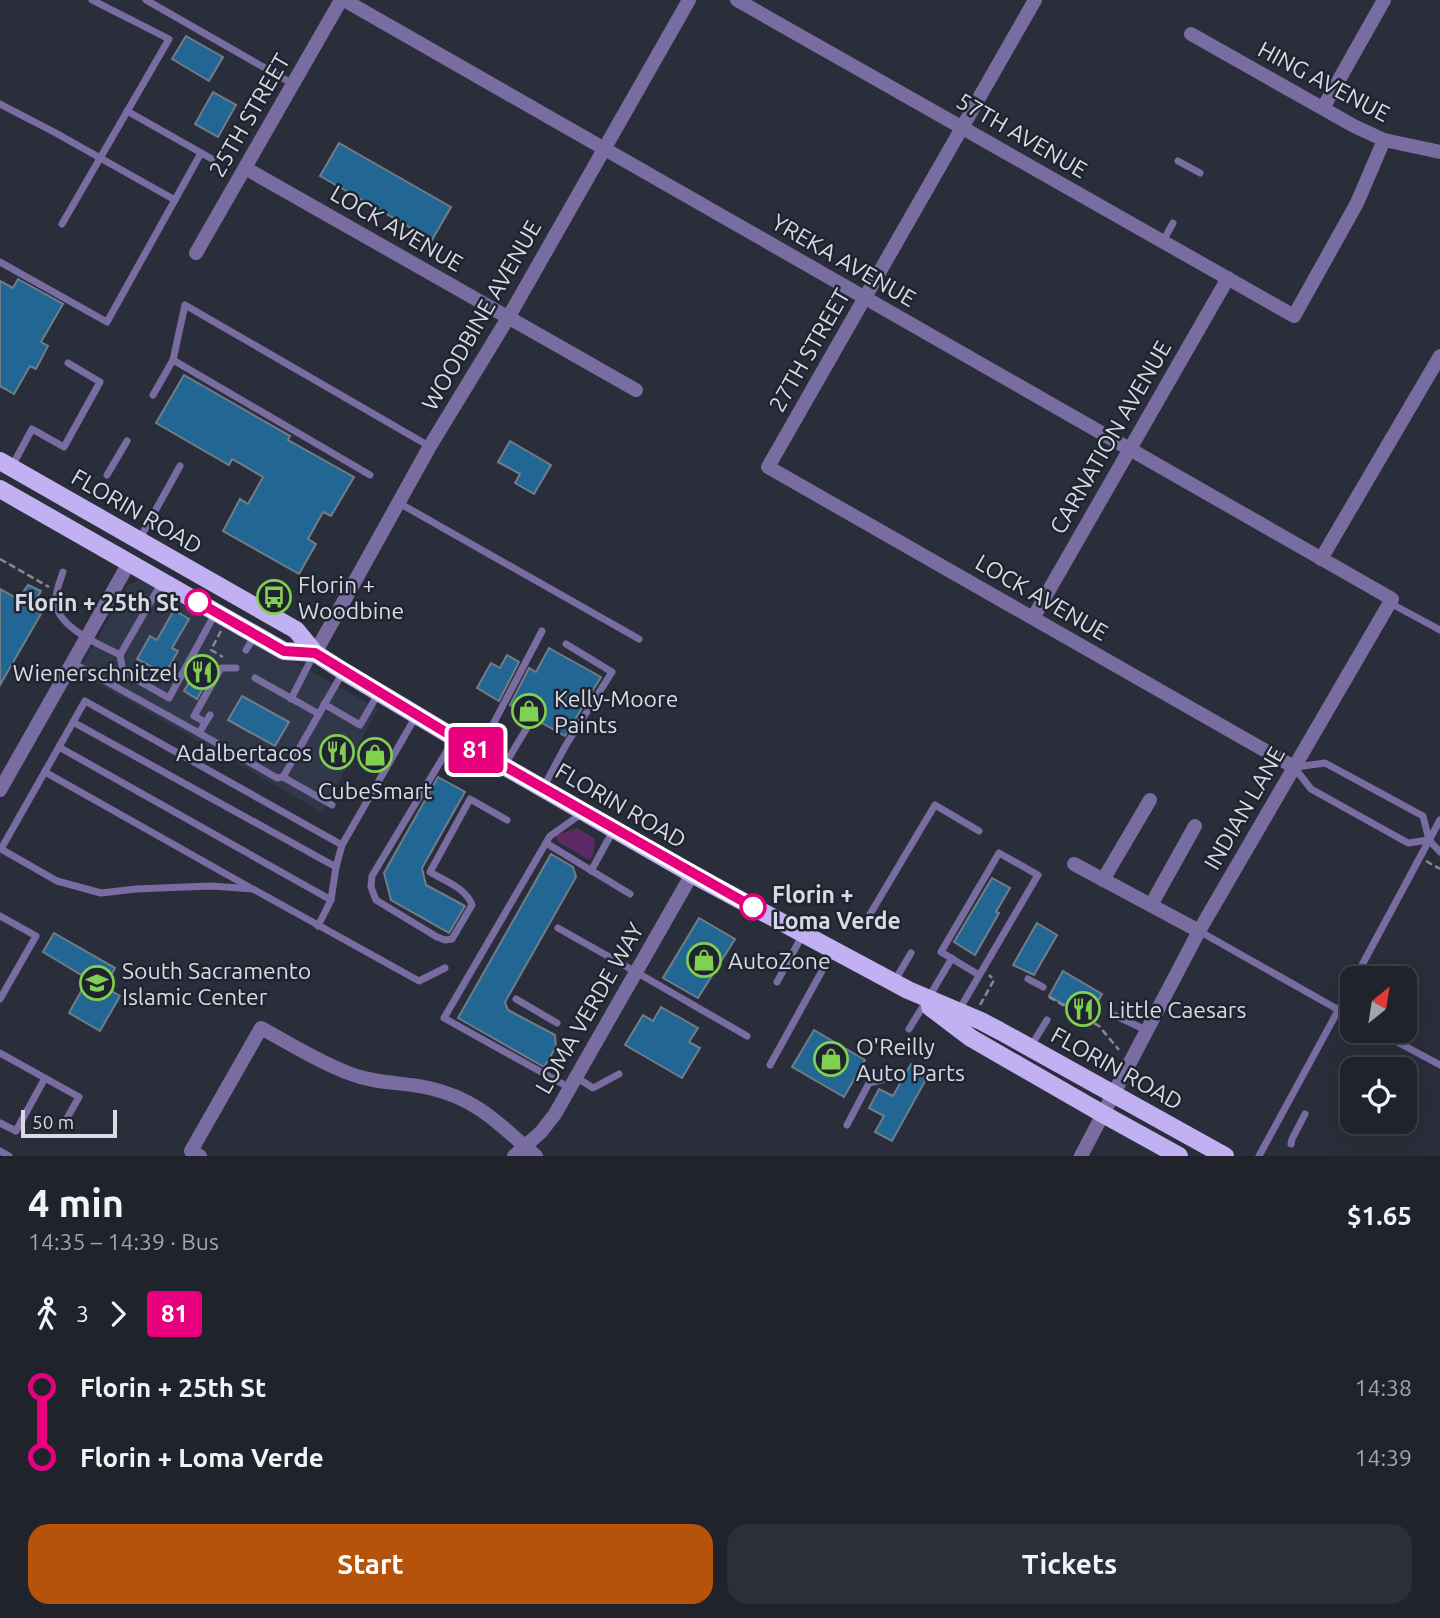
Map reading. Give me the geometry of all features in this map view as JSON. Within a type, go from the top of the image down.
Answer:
[{"type":"main road","name":"FLORIN ROAD","points":[[6,465],[296,630],[315,653],[455,738],[692,874],[901,986],[926,1001],[971,1038],[1179,1156]]},
{"type":"main road","name":"FLORIN ROAD","points":[[0,489],[163,582],[251,642],[284,651],[315,653]]},
{"type":"main road","points":[[76,532],[139,540]]},
{"type":"main road","points":[[129,563],[183,566]]},
{"type":"main road","name":"FLORIN ROAD","points":[[926,1001],[1002,1027],[1030,1048],[1225,1156]]},
{"type":"street","name":"25TH STREET","points":[[196,253],[343,0]]},
{"type":"street","name":"YREKA AVENUE","points":[[343,0],[1321,559]]},
{"type":"street","name":"WOODBINE AVENUE","points":[[315,653],[430,446],[508,318],[689,0]]},
{"type":"street","name":"57TH AVENUE","points":[[737,0],[1294,316],[1357,203],[1384,140]]},
{"type":"street","name":"27TH STREET","points":[[768,467],[1035,0]]},
{"type":"street","points":[[1323,108],[1384,0]]},
{"type":"street","name":"HING AVENUE","points":[[1191,34],[1354,126],[1384,140],[1440,152]]},
{"type":"street","name":"LOCK AVENUE","points":[[245,168],[636,390]]},
{"type":"street","name":"CARNATION AVENUE","points":[[1033,618],[1228,278]]},
{"type":"street","points":[[1390,603],[1392,600],[1321,559],[1440,356]]},
{"type":"street","name":"LOCK AVENUE","points":[[768,467],[1294,767]]},
{"type":"street","points":[[2,785],[129,563]]},
{"type":"street","name":"INDIAN LANE","points":[[1081,1156],[1199,931],[1390,603]]},
{"type":"street","points":[[1104,880],[1150,800]]},
{"type":"street","points":[[1151,905],[1195,826]]},
{"type":"street","points":[[1074,864],[1199,931]]},
{"type":"street","name":"LOMA VERDE WAY","points":[[525,1153],[555,1114],[692,874]]},
{"type":"street","points":[[200,1156],[191,1151],[261,1028],[348,1073],[383,1083],[413,1085],[453,1095],[491,1115],[525,1153]]},
{"type":"lane","points":[[62,224],[169,40],[92,0]]},
{"type":"lane","points":[[146,0],[293,83]]},
{"type":"lane","points":[[0,104],[174,200]]},
{"type":"lane","points":[[127,111],[212,159]]},
{"type":"lane","points":[[1,264],[107,322],[201,153]]},
{"type":"lane","points":[[1178,161],[1200,173]]},
{"type":"lane","points":[[1163,241],[1173,223]]},
{"type":"lane","points":[[153,395],[173,360],[185,305],[430,446]]},
{"type":"lane","points":[[173,360],[370,475]]},
{"type":"lane","points":[[6,465],[32,429],[64,447],[100,382],[68,363]]},
{"type":"lane","points":[[107,475],[127,441]]},
{"type":"lane","points":[[139,540],[180,466]]},
{"type":"lane","points":[[399,502],[639,639]]},
{"type":"lane","points":[[63,572],[55,602],[60,615],[69,626],[121,655]]},
{"type":"lane","points":[[163,582],[121,655],[123,672],[169,698],[220,619]]},
{"type":"lane","points":[[1390,603],[1440,630]]},
{"type":"lane","points":[[479,752],[542,631]]},
{"type":"lane","points":[[543,789],[612,671],[566,644]]},
{"type":"lane","points":[[291,699],[315,653]]},
{"type":"lane","points":[[73,663],[277,778],[284,777],[332,804]]},
{"type":"lane","points":[[199,733],[208,718],[194,716],[221,667],[236,668]]},
{"type":"lane","points":[[284,777],[343,671]]},
{"type":"lane","points":[[255,678],[319,714]]},
{"type":"lane","points":[[324,704],[360,724],[379,692]]},
{"type":"lane","points":[[253,890],[211,886],[101,893],[57,881],[1,849],[85,701],[342,845]]},
{"type":"lane","points":[[318,926],[331,900],[342,845],[416,715]]},
{"type":"lane","points":[[73,722],[336,867]]},
{"type":"lane","points":[[504,766],[528,726]]},
{"type":"lane","points":[[455,738],[373,876],[371,887],[376,900],[437,937],[452,939],[472,905],[471,900],[466,893],[430,872],[470,799],[507,820]]},
{"type":"lane","points":[[59,747],[331,900]]},
{"type":"lane","points":[[1294,767],[1325,763],[1423,817],[1429,840],[1440,852]]},
{"type":"lane","points":[[1294,767],[1311,789],[1408,843],[1429,840]]},
{"type":"lane","points":[[45,772],[419,981],[445,968]]},
{"type":"lane","points":[[863,926],[935,805],[979,831]]},
{"type":"lane","points":[[584,812],[550,836],[444,1018],[573,1083],[593,1088],[619,1074]]},
{"type":"lane","points":[[1362,966],[1440,820]]},
{"type":"lane","points":[[591,871],[614,829]]},
{"type":"lane","points":[[546,843],[630,894]]},
{"type":"lane","points":[[958,1012],[1038,876],[999,853],[941,951],[979,975]]},
{"type":"lane","points":[[0,916],[36,936],[0,999]]},
{"type":"lane","points":[[558,928],[747,1036]]},
{"type":"lane","points":[[1199,931],[1338,1010]]},
{"type":"lane","points":[[777,982],[803,934]]},
{"type":"lane","points":[[770,1065],[834,950]]},
{"type":"lane","points":[[901,986],[911,953]]},
{"type":"lane","points":[[909,1029],[952,958]]},
{"type":"lane","points":[[1028,979],[1043,987]]},
{"type":"lane","points":[[516,999],[556,1023]]},
{"type":"lane","points":[[1259,1156],[1340,1006]]},
{"type":"lane","points":[[1114,1015],[1147,1031]]},
{"type":"lane","points":[[1030,1048],[1047,1020]]},
{"type":"lane","points":[[1399,1043],[1440,1065]]},
{"type":"lane","points":[[0,1053],[79,1097],[66,1119]]},
{"type":"lane","points":[[0,1123],[16,1131],[45,1079]]},
{"type":"lane","points":[[847,1125],[869,1083],[882,1080]]},
{"type":"lane","points":[[1292,1144],[1305,1114]]},
{"type":"lane","points":[[0,1151],[9,1156]]},
{"type":"path","points":[[0,559],[51,589]]},
{"type":"path","points":[[220,619],[211,650],[224,658]]},
{"type":"path","points":[[1420,858],[1440,869]]},
{"type":"path","points":[[1049,997],[1098,1026],[1119,1050]]},
{"type":"shaded area","points":[[138,580],[148,580],[378,709],[322,812],[78,672],[128,586]]},
{"type":"shaded area","points":[[577,828],[595,839],[593,855],[589,860],[557,841],[556,835]]},
{"type":"building","points":[[186,36],[223,57],[209,81],[172,59]]},
{"type":"building","points":[[213,92],[236,105],[218,137],[195,124]]},
{"type":"building","points":[[339,143],[451,207],[432,240],[320,176]]},
{"type":"building","points":[[18,279],[63,304],[41,342],[48,346],[36,369],[30,366],[14,394],[0,386],[0,281],[13,288]]},
{"type":"building","points":[[184,375],[290,436],[288,440],[354,477],[331,516],[323,512],[308,539],[316,544],[299,574],[223,531],[240,499],[248,504],[263,477],[232,459],[229,465],[156,423]]},
{"type":"building","points":[[510,441],[551,465],[534,494],[515,483],[520,474],[498,462]]},
{"type":"building","points":[[28,585],[41,591],[32,609],[41,614],[0,685],[0,589],[18,599]]},
{"type":"building","points":[[174,610],[189,619],[172,648],[178,651],[165,674],[137,659],[150,636],[157,640]]},
{"type":"building","points":[[549,648],[601,677],[565,736],[510,705],[529,668],[536,672]]},
{"type":"building","points":[[507,655],[519,662],[499,701],[477,688],[491,663],[500,668]]},
{"type":"building","points":[[204,657],[216,664],[197,699],[184,691]]},
{"type":"building","points":[[242,696],[289,722],[275,746],[228,720]]},
{"type":"building","points":[[438,777],[465,792],[422,868],[426,885],[465,906],[449,933],[391,900],[384,873]]},
{"type":"building","points":[[551,854],[573,867],[576,877],[505,1002],[508,1010],[555,1035],[556,1047],[544,1067],[458,1018]]},
{"type":"building","points":[[992,878],[1010,888],[975,955],[954,942]]},
{"type":"building","points":[[699,918],[735,939],[698,998],[663,978]]},
{"type":"building","points":[[1037,923],[1057,935],[1034,975],[1013,965]]},
{"type":"building","name":"South Sacramento Islamic Center","points":[[54,933],[115,968],[105,987],[120,996],[100,1031],[69,1013],[88,979],[43,952]]},
{"type":"building","points":[[1063,971],[1102,994],[1088,1018],[1049,996]]},
{"type":"building","points":[[661,1007],[698,1028],[689,1042],[700,1048],[682,1078],[625,1045],[643,1015],[653,1021]]},
{"type":"building","points":[[814,1030],[865,1060],[844,1097],[792,1067]]},
{"type":"building","points":[[911,1064],[929,1074],[892,1141],[875,1132],[884,1116],[869,1108],[879,1089],[893,1096]]},
{"type":"bus line","name":"81","points":[[198,602],[284,651],[315,653],[455,738],[753,907]]},
{"type":"place","name":"Florin + Woodbine","points":[[274,597]]},
{"type":"place","name":"Florin + 25th St","points":[[198,602]]},
{"type":"place","name":"Wienerschnitzel","points":[[202,672]]},
{"type":"place","name":"Kelly-Moore Paints","points":[[529,711]]},
{"type":"place","name":"Adalbertacos","points":[[337,752]]},
{"type":"place","name":"CubeSmart","points":[[375,755]]},
{"type":"place","name":"Florin + Loma Verde","points":[[753,907]]},
{"type":"place","name":"AutoZone","points":[[704,960]]},
{"type":"place","name":"South Sacramento Islamic Center","points":[[97,983]]},
{"type":"place","name":"Little Caesars","points":[[1083,1009]]},
{"type":"place","name":"O'Reilly Auto Parts","points":[[831,1059]]}]
